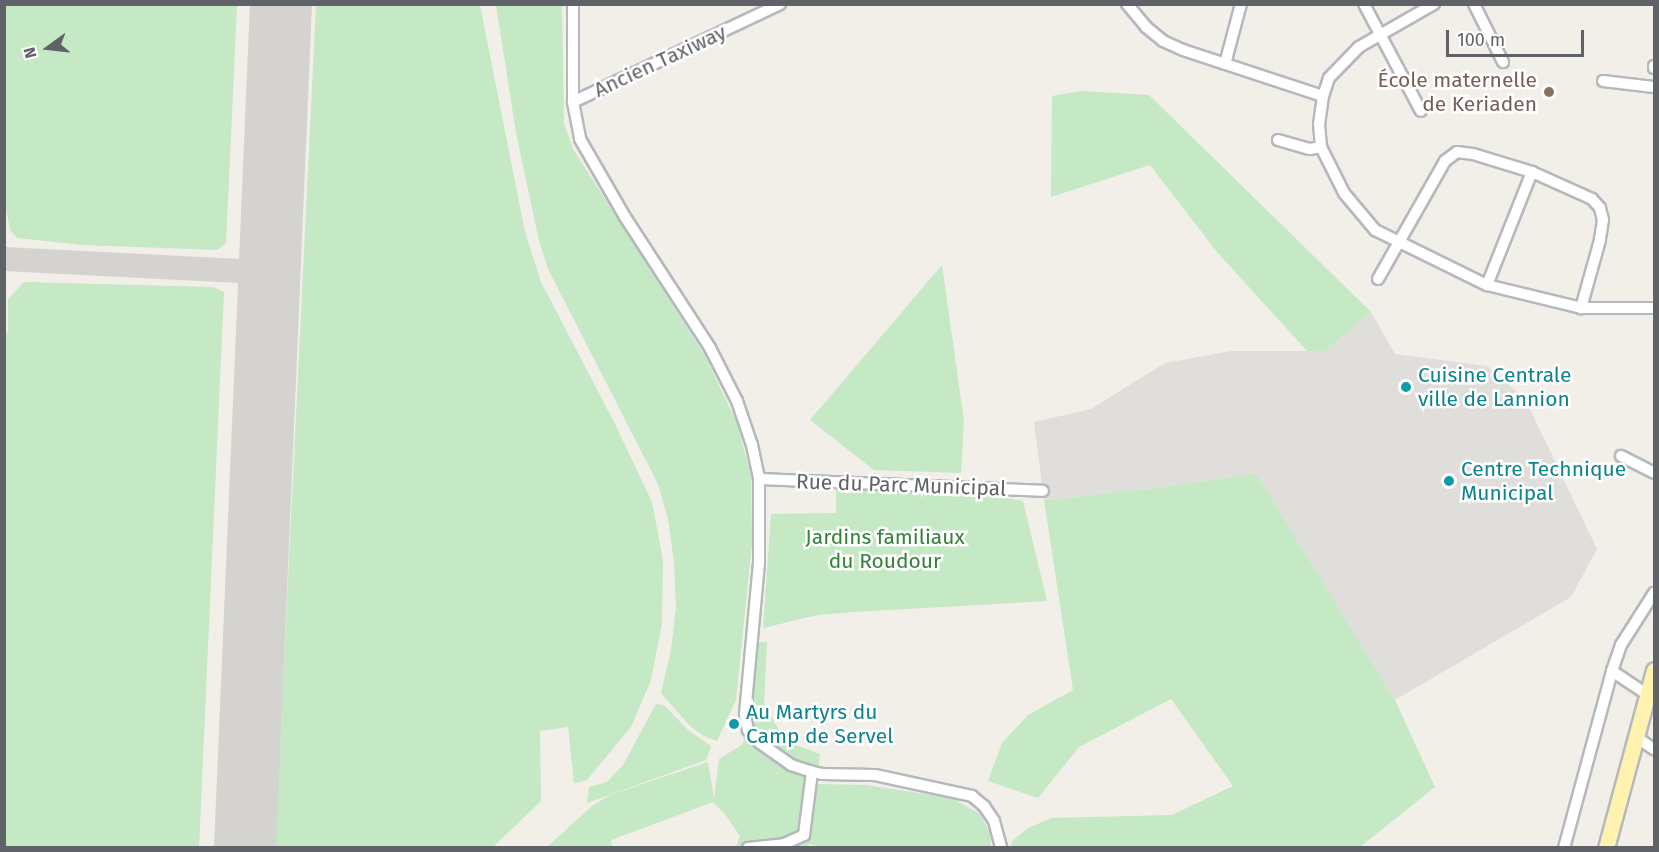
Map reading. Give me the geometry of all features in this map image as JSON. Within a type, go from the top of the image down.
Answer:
[{"type":"main road","points":[[1606,848],[1654,670]]},
{"type":"street","points":[[573,4],[573,102],[580,139],[588,156],[694,322],[737,401],[752,445],[759,479],[759,563],[745,715],[748,730],[760,743],[791,765],[812,772],[875,775],[972,796],[984,806],[994,821],[1001,848]]},
{"type":"street","name":"Ancien Taxiway","points":[[573,102],[780,4]]},
{"type":"street","points":[[1127,4],[1146,27],[1163,41],[1323,96]]},
{"type":"street","points":[[1225,63],[1241,4]]},
{"type":"street","points":[[1364,4],[1421,111]]},
{"type":"street","points":[[1434,4],[1359,46],[1329,78],[1323,96],[1319,124],[1321,147],[1344,193],[1375,230],[1487,285],[1581,308],[1654,308]]},
{"type":"street","points":[[1474,4],[1503,62]]},
{"type":"street","points":[[1603,81],[1654,87]]},
{"type":"street","points":[[1278,140],[1310,149],[1321,147]]},
{"type":"street","points":[[1378,279],[1445,160],[1457,152],[1507,162],[1592,199],[1600,208],[1603,220],[1600,240],[1581,308]]},
{"type":"street","points":[[1487,285],[1532,172]]},
{"type":"street","points":[[1621,456],[1654,473]]},
{"type":"street","name":"Rue du Parc Municipal","points":[[759,479],[1043,491]]},
{"type":"street","points":[[1564,848],[1612,671],[1622,645],[1654,593]]},
{"type":"street","points":[[1612,671],[1648,695]]},
{"type":"street","points":[[1636,737],[1654,749]]},
{"type":"street","points":[[748,848],[784,844],[804,835],[812,772]]},
{"type":"shaded area","name":"Centre Technique Municipal","points":[[1371,312],[1395,354],[1487,366],[1525,399],[1597,549],[1571,597],[1395,700],[1256,473],[1157,488],[1044,500],[1034,422],[1091,409],[1165,363],[1231,351],[1325,351]]},
{"type":"green space","points":[[4,5],[237,5],[226,243],[217,250],[83,245],[17,238],[10,230],[5,203]]},
{"type":"green space","points":[[316,5],[480,5],[525,232],[541,282],[615,424],[652,502],[663,560],[662,623],[651,680],[631,727],[587,780],[574,783],[568,727],[540,731],[541,801],[493,847],[275,847]]},
{"type":"green space","points":[[496,5],[562,5],[564,123],[573,149],[705,356],[737,423],[751,475],[752,544],[736,700],[717,741],[702,735],[689,725],[661,693],[671,650],[676,607],[674,562],[668,519],[658,484],[548,269],[539,241],[516,133]]},
{"type":"green space","points":[[1081,91],[1149,95],[1371,312],[1325,351],[1307,351],[1217,252],[1150,165],[1051,197],[1052,96]]},
{"type":"green space","points":[[942,265],[964,421],[961,473],[874,470],[810,420]]},
{"type":"green space","points":[[24,282],[213,287],[224,292],[199,847],[5,847],[4,340],[8,330],[8,299]]},
{"type":"green space","points":[[1256,473],[1395,700],[1435,787],[1360,847],[1011,847],[1012,841],[1028,828],[1052,818],[1172,815],[1233,786],[1171,699],[1079,747],[1038,798],[988,781],[1002,743],[1028,715],[1073,690],[1044,500],[1157,488]]},
{"type":"green space","name":"Jardins familiaux du Roudour","points":[[836,487],[975,493],[1023,501],[1047,601],[818,615],[763,628],[771,514],[836,513]]},
{"type":"green space","points":[[757,642],[767,642],[764,703],[785,741],[820,754],[817,784],[866,785],[952,798],[980,814],[990,833],[991,847],[828,848],[809,844],[807,848],[736,847],[740,836],[725,814],[713,802],[611,840],[612,847],[546,848],[592,806],[610,795],[708,762],[714,799],[719,759],[743,744]]},
{"type":"green space","points":[[656,704],[664,705],[688,730],[711,746],[706,760],[587,803],[589,787],[607,782],[623,765]]},
{"type":"taxiway","points":[[245,271],[264,261],[271,245]]},
{"type":"taxiway","points":[[4,259],[245,271],[262,281],[267,288],[269,301]]},
{"type":"runway","points":[[245,848],[281,4]]},
{"type":"place","name":"École maternelle de Keriaden","points":[[1549,92]]},
{"type":"place","name":"Cuisine Centrale ville de Lannion","points":[[1406,387]]},
{"type":"place","name":"Centre Technique Municipal","points":[[1449,481]]},
{"type":"place","name":"Au Martyrs du Camp de Servel","points":[[734,724]]}]
